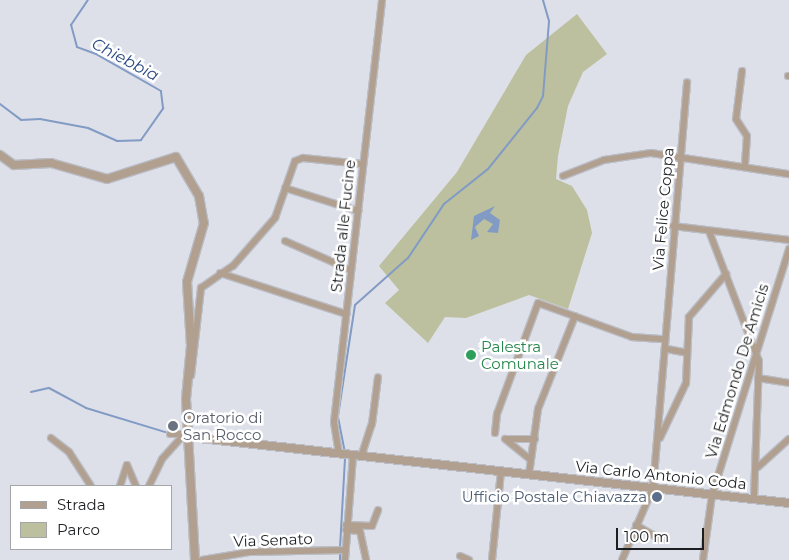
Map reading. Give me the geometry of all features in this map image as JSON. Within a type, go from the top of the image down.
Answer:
[{"type":"street","name":"Strada alle Fucine","points":[[339,454],[334,422],[382,0]]},
{"type":"street","points":[[742,72],[736,119],[747,136],[745,167]]},
{"type":"street","name":"Via Felice Coppa","points":[[622,560],[653,488],[667,349],[664,339],[687,82]]},
{"type":"street","points":[[563,176],[619,156],[680,154],[789,174]]},
{"type":"street","points":[[0,155],[14,165],[51,163],[107,179],[167,156],[179,159],[199,196],[204,222],[187,282],[187,433],[195,560]]},
{"type":"street","points":[[188,386],[198,299],[206,282],[233,266],[275,218],[285,188],[298,159],[362,164]]},
{"type":"street","points":[[285,188],[358,212]]},
{"type":"street","points":[[673,226],[789,240]]},
{"type":"street","points":[[709,231],[726,274],[738,316],[756,349],[758,378],[758,467],[754,499]]},
{"type":"street","points":[[285,241],[351,270]]},
{"type":"street","name":"Via Edmondo De Amicis","points":[[702,560],[712,495],[756,349],[789,249]]},
{"type":"street","points":[[220,273],[346,314]]},
{"type":"street","points":[[658,441],[680,400],[687,353],[689,317],[726,274]]},
{"type":"street","points":[[495,433],[497,414],[538,303],[632,337],[664,339]]},
{"type":"street","points":[[529,474],[538,409],[575,316]]},
{"type":"street","points":[[667,349],[687,353]]},
{"type":"street","points":[[345,560],[346,528],[357,456],[372,424],[378,377]]},
{"type":"street","points":[[758,378],[789,383]]},
{"type":"street","points":[[170,434],[187,433]]},
{"type":"street","points":[[149,485],[162,459],[187,433]]},
{"type":"street","name":"Via Carlo Antonio Coda","points":[[187,433],[339,454],[789,503]]},
{"type":"street","points":[[51,438],[69,452],[90,485]]},
{"type":"street","points":[[531,460],[505,439],[534,439]]},
{"type":"street","points":[[758,467],[789,439]]},
{"type":"street","points":[[120,485],[127,465],[136,485]]},
{"type":"street","points":[[492,560],[501,471]]},
{"type":"street","points":[[346,528],[372,526],[378,510]]},
{"type":"street","points":[[636,525],[661,540]]},
{"type":"street","points":[[346,528],[360,531],[366,560]]},
{"type":"street","name":"Via Senato","points":[[202,560],[250,552],[346,550]]},
{"type":"street","points":[[460,556],[469,560]]},
{"type":"green space","points":[[577,14],[607,54],[583,72],[568,106],[558,156],[556,179],[572,186],[587,210],[592,233],[568,309],[529,295],[466,318],[445,317],[428,343],[385,303],[399,290],[379,266],[457,172],[526,55]]},
{"type":"water","points":[[495,206],[490,213],[500,220],[498,233],[487,232],[493,224],[484,219],[475,227],[479,236],[471,240],[474,216]]},
{"type":"waterway","name":"Chiebbia","points":[[0,104],[21,120],[40,119],[88,128],[117,141],[141,140],[163,108],[161,91],[96,54],[77,47],[71,25],[88,0]]},
{"type":"waterway","points":[[345,453],[338,416],[355,305],[408,258],[444,204],[488,169],[537,108],[543,96],[549,21],[543,0]]},
{"type":"waterway","points":[[31,392],[49,388],[86,408],[165,432]]},
{"type":"waterway","points":[[340,548],[345,458]]},
{"type":"waterway","points":[[340,552],[340,560]]},
{"type":"place","name":"Palestra Comunale","points":[[471,355]]},
{"type":"place","name":"Oratorio di San Rocco","points":[[173,426]]},
{"type":"place","name":"Ufficio Postale Chiavazza","points":[[657,497]]}]
